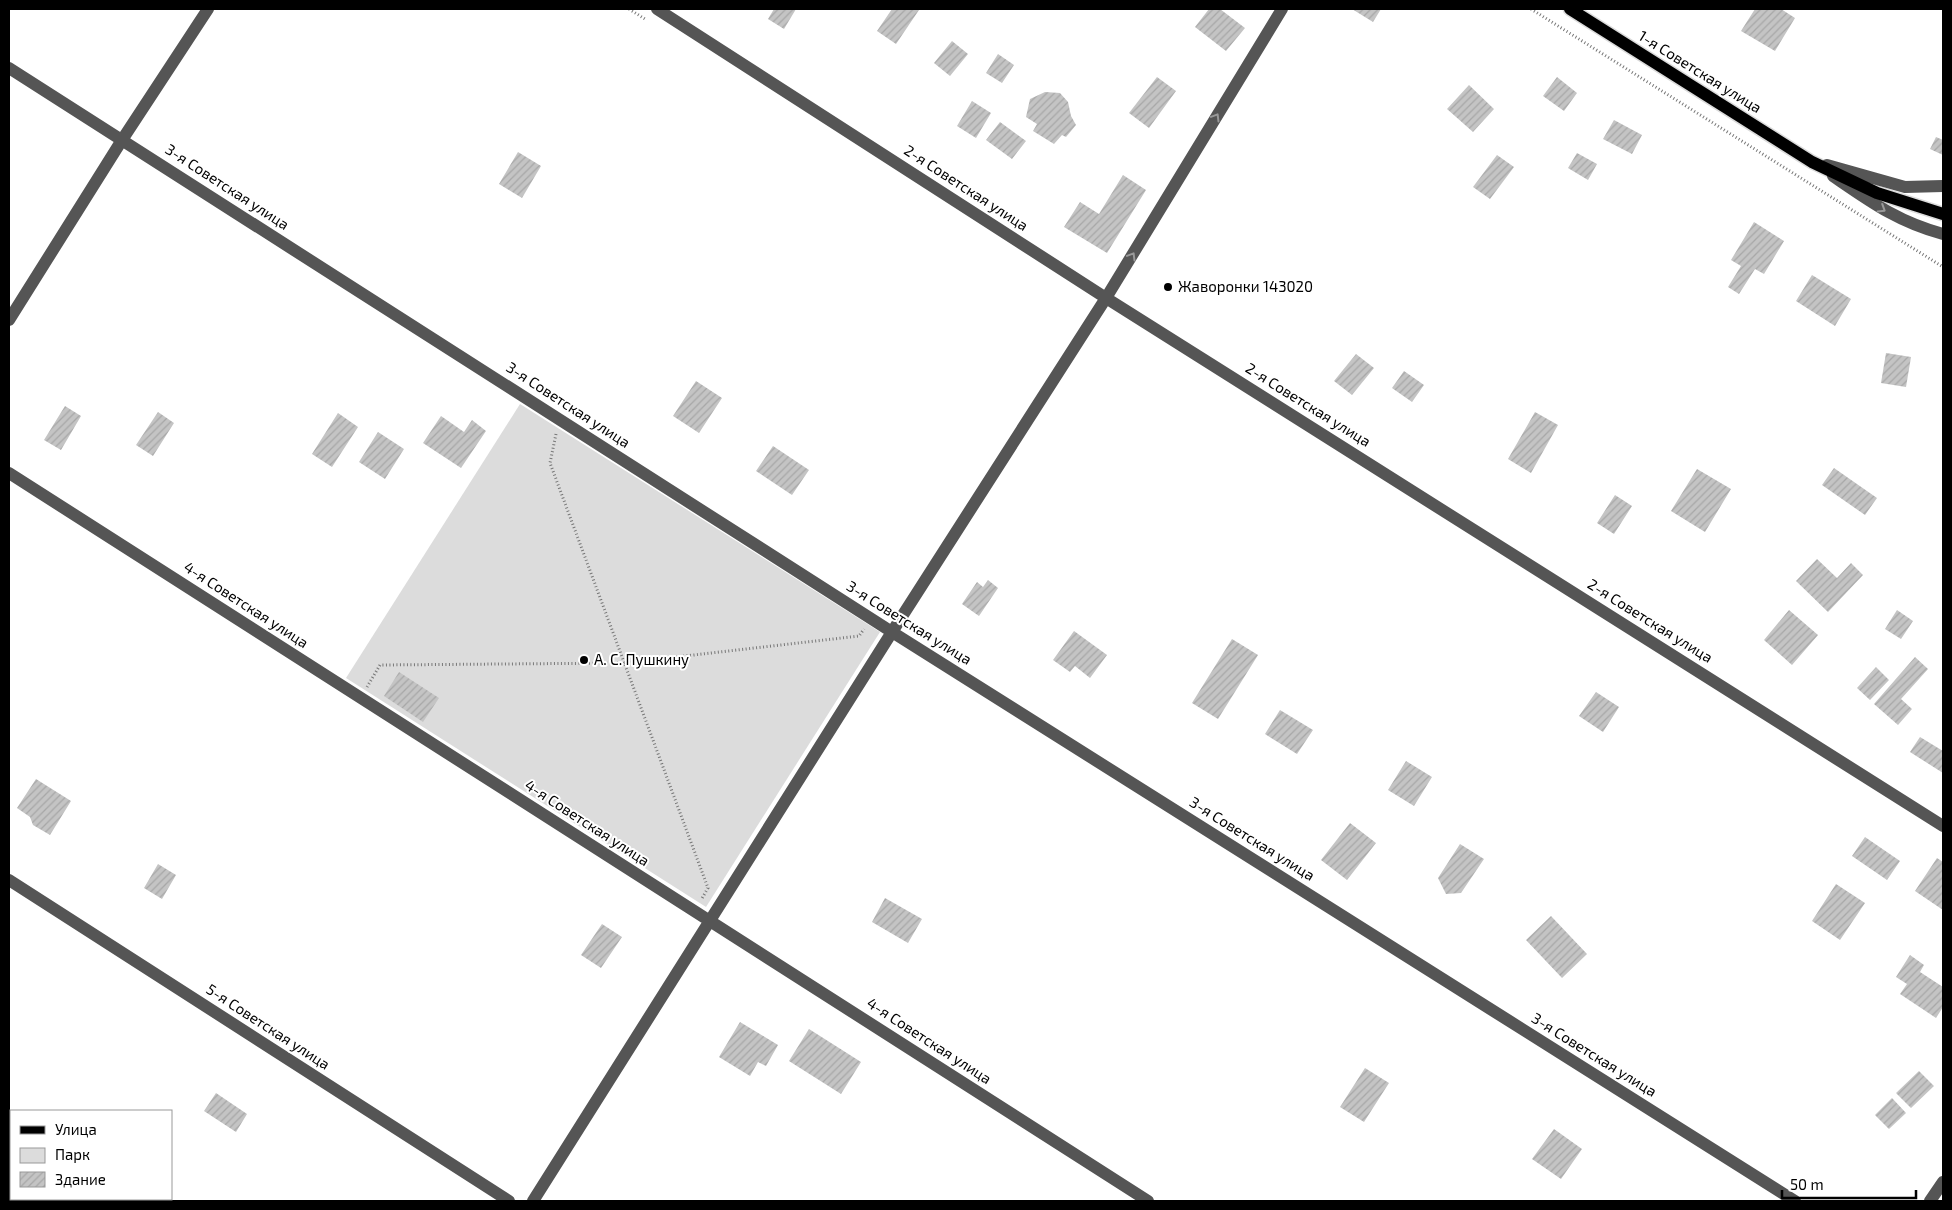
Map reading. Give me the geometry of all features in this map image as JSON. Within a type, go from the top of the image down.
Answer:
[{"type":"main road","name":"1-я Советская улица","points":[[1570,9],[1812,162],[1877,193],[1943,214]]},
{"type":"street","points":[[9,320],[122,140],[208,9]]},
{"type":"street","name":"2-я Советская улица","points":[[656,9],[1106,298],[1943,826]]},
{"type":"street","points":[[533,1201],[892,632],[1106,298],[1282,9]]},
{"type":"street","name":"3-я Советская улица","points":[[9,68],[892,632],[1795,1201]]},
{"type":"street","points":[[1812,162],[1905,187],[1943,186]]},
{"type":"street","points":[[1812,162],[1884,211],[1906,222],[1943,234]]},
{"type":"street","name":"4-я Советская улица","points":[[9,473],[1148,1201]]},
{"type":"street","name":"5-я Советская улица","points":[[9,880],[509,1201]]},
{"type":"street","points":[[1930,1201],[1943,1182]]},
{"type":"path","points":[[1531,9],[1943,267]]},
{"type":"path","points":[[559,419],[550,463],[708,888],[694,910]]},
{"type":"path","points":[[360,697],[380,665],[624,663],[858,636],[871,618]]},
{"type":"green space","points":[[520,404],[880,632],[706,907],[346,678]]},
{"type":"building","points":[[774,9],[796,9],[784,29],[768,19]]},
{"type":"building","points":[[892,9],[919,10],[896,44],[877,31]]},
{"type":"building","points":[[1209,9],[1220,9],[1245,28],[1226,51],[1195,27]]},
{"type":"building","points":[[1352,9],[1381,9],[1373,22]]},
{"type":"building","points":[[1755,9],[1781,9],[1795,18],[1775,51],[1741,31]]},
{"type":"building","points":[[952,41],[968,54],[950,76],[934,63]]},
{"type":"building","points":[[998,54],[1014,65],[1002,83],[986,73]]},
{"type":"building","points":[[1157,77],[1176,91],[1149,128],[1129,113]]},
{"type":"building","points":[[1557,77],[1577,93],[1564,111],[1543,96]]},
{"type":"building","points":[[1469,85],[1494,109],[1473,132],[1447,109]]},
{"type":"building","points":[[1045,92],[1060,93],[1068,102],[1071,116],[1076,125],[1066,137],[1062,135],[1054,144],[1033,131],[1037,124],[1026,117],[1030,99]]},
{"type":"building","points":[[972,101],[991,113],[976,138],[957,126]]},
{"type":"building","points":[[1614,120],[1642,135],[1632,154],[1603,139]]},
{"type":"building","points":[[1000,122],[1026,141],[1012,159],[986,140]]},
{"type":"building","points":[[1936,137],[1943,140],[1943,155],[1930,149]]},
{"type":"building","points":[[518,152],[541,166],[522,198],[499,184]]},
{"type":"building","points":[[1577,153],[1597,164],[1588,180],[1568,168]]},
{"type":"building","points":[[1497,155],[1514,167],[1490,199],[1473,187]]},
{"type":"building","points":[[1123,175],[1146,190],[1107,253],[1064,227],[1080,202],[1099,214]]},
{"type":"building","points":[[1754,222],[1784,241],[1764,274],[1755,269],[1739,294],[1728,287],[1741,266],[1731,260]]},
{"type":"building","points":[[1812,275],[1851,299],[1835,326],[1796,301]]},
{"type":"building","points":[[1886,353],[1911,357],[1906,387],[1881,383]]},
{"type":"building","points":[[1356,354],[1374,368],[1352,395],[1334,381]]},
{"type":"building","points":[[1404,371],[1424,385],[1412,402],[1392,388]]},
{"type":"building","points":[[696,381],[722,398],[699,433],[673,416]]},
{"type":"building","points":[[65,406],[81,416],[61,450],[44,440]]},
{"type":"building","points":[[158,412],[174,423],[153,456],[136,445]]},
{"type":"building","points":[[1535,412],[1558,425],[1531,473],[1508,459]]},
{"type":"building","points":[[338,413],[358,427],[332,467],[312,454]]},
{"type":"building","points":[[441,416],[464,432],[472,420],[486,431],[461,468],[423,443]]},
{"type":"building","points":[[378,432],[404,449],[385,479],[359,462]]},
{"type":"building","points":[[773,446],[809,470],[792,495],[756,471]]},
{"type":"building","points":[[1834,468],[1877,498],[1865,515],[1822,485]]},
{"type":"building","points":[[1697,469],[1731,489],[1705,532],[1671,511]]},
{"type":"building","points":[[1615,495],[1632,506],[1614,534],[1597,523]]},
{"type":"building","points":[[1817,559],[1837,578],[1851,563],[1863,575],[1828,612],[1796,581]]},
{"type":"building","points":[[988,580],[998,588],[979,616],[962,604],[977,582],[983,587]]},
{"type":"building","points":[[1789,610],[1818,635],[1792,665],[1764,640]]},
{"type":"building","points":[[1897,610],[1913,621],[1901,639],[1885,629]]},
{"type":"building","points":[[1074,631],[1107,655],[1090,678],[1075,666],[1070,672],[1053,660]]},
{"type":"building","points":[[1232,639],[1258,655],[1218,719],[1192,703]]},
{"type":"building","points":[[1915,657],[1928,669],[1901,699],[1912,709],[1898,725],[1874,704]]},
{"type":"building","points":[[1876,667],[1889,680],[1870,700],[1857,688]]},
{"type":"building","points":[[399,672],[439,698],[423,722],[384,696]]},
{"type":"building","points":[[1596,692],[1619,707],[1603,732],[1579,716]]},
{"type":"building","points":[[1280,710],[1313,730],[1297,754],[1265,734]]},
{"type":"building","points":[[1920,737],[1943,751],[1943,773],[1910,752]]},
{"type":"building","points":[[1406,761],[1432,777],[1414,806],[1388,790]]},
{"type":"building","points":[[36,779],[71,801],[50,835],[33,825],[30,817],[17,808]]},
{"type":"building","points":[[1350,823],[1376,843],[1347,880],[1321,860]]},
{"type":"building","points":[[1865,837],[1900,861],[1887,880],[1852,856]]},
{"type":"building","points":[[1460,844],[1484,859],[1461,893],[1446,894],[1438,878]]},
{"type":"building","points":[[1937,858],[1943,862],[1943,910],[1915,891]]},
{"type":"building","points":[[158,864],[176,875],[162,899],[144,888]]},
{"type":"building","points":[[1836,884],[1865,903],[1840,940],[1812,921]]},
{"type":"building","points":[[885,898],[922,919],[908,943],[872,922]]},
{"type":"building","points":[[1551,916],[1587,954],[1562,978],[1526,940]]},
{"type":"building","points":[[602,924],[622,937],[601,968],[581,955]]},
{"type":"building","points":[[1910,955],[1924,965],[1920,972],[1943,987],[1943,1007],[1936,1018],[1900,994],[1907,984],[1896,977]]},
{"type":"building","points":[[740,1022],[778,1045],[766,1066],[758,1062],[750,1076],[719,1057]]},
{"type":"building","points":[[809,1029],[861,1062],[841,1094],[789,1061]]},
{"type":"building","points":[[1365,1068],[1389,1083],[1364,1122],[1340,1107]]},
{"type":"building","points":[[1919,1071],[1934,1086],[1911,1108],[1896,1093]]},
{"type":"building","points":[[216,1093],[247,1114],[236,1132],[204,1111]]},
{"type":"building","points":[[1892,1098],[1906,1113],[1889,1129],[1875,1115]]},
{"type":"building","points":[[1554,1129],[1582,1149],[1561,1179],[1532,1159]]},
{"type":"place","name":"Жаворонки 143020","points":[[1168,287]]},
{"type":"place","name":"А. С. Пушкину","points":[[584,660]]}]
